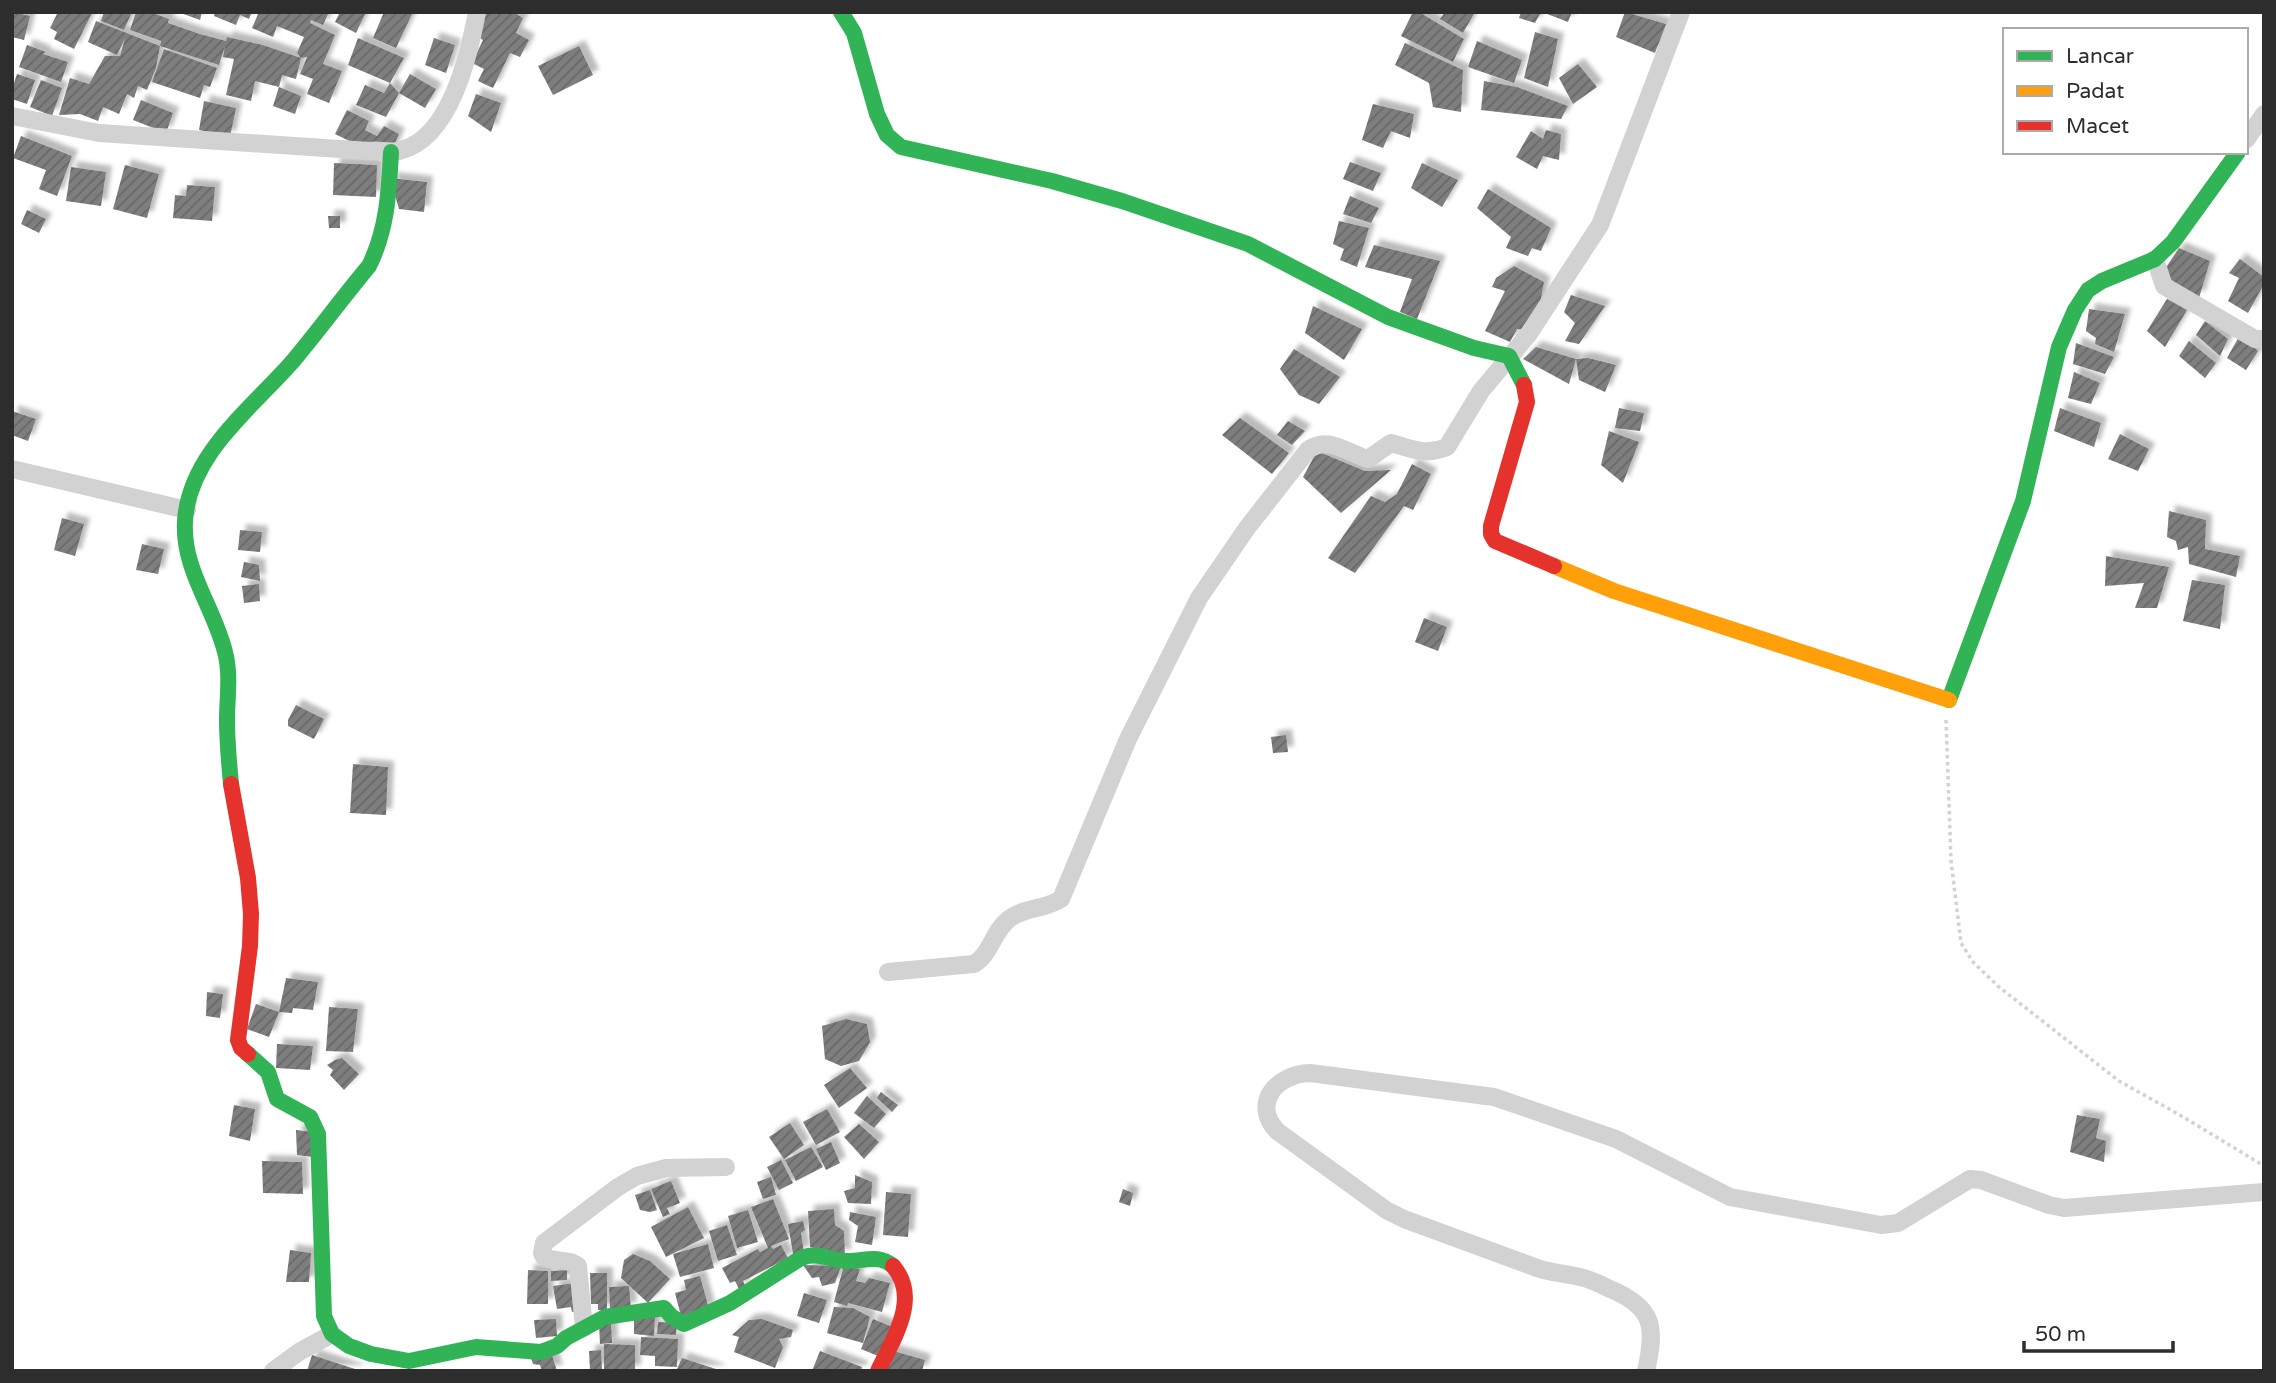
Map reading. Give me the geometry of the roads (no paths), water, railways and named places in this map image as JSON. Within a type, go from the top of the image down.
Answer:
[{"type":"street","points":[[12,116],[99,133],[402,151],[426,136],[439,120],[458,84],[477,12]]},
{"type":"street","points":[[841,12],[854,33],[877,114],[887,135],[901,147],[1052,181],[1122,201],[1248,244],[1388,317],[1474,348],[1509,356],[1525,387],[1527,402],[1491,526],[1490,534],[1495,541],[1614,591],[1949,700],[2023,501],[2059,347],[2075,310],[2088,290],[2102,281],[2155,259],[2173,242],[2237,154]]},
{"type":"street","points":[[888,972],[974,964],[982,959],[1008,920],[1024,911],[1049,906],[1060,899],[1128,739],[1199,598],[1247,528],[1308,450],[1323,443],[1336,445],[1368,459],[1391,443],[1420,453],[1447,447],[1481,391],[1528,335],[1605,214],[1681,12]]},
{"type":"street","points":[[2248,137],[2264,114]]},
{"type":"street","points":[[391,152],[381,241],[369,266],[287,368],[232,427],[214,451],[191,494],[187,510],[185,551],[193,577],[226,653],[230,776],[249,884],[250,935],[238,1040],[241,1048],[268,1072],[277,1099],[310,1117],[315,1123],[318,1134],[324,1316],[332,1334],[349,1346],[371,1354],[430,1364],[476,1347],[541,1352],[557,1346],[605,1317],[650,1308],[664,1308],[684,1324],[729,1304],[809,1254],[822,1253],[844,1261],[877,1258],[897,1270],[907,1292],[906,1304],[878,1371]]},
{"type":"street","points":[[2155,259],[2164,286],[2255,339],[2264,339]]},
{"type":"street","points":[[12,469],[187,510]]},
{"type":"street","points":[[1646,1371],[1650,1328],[1646,1314],[1633,1299],[1583,1277],[1547,1271],[1395,1215],[1270,1124],[1267,1107],[1273,1088],[1289,1076],[1310,1073],[1494,1097],[1616,1139],[1730,1197],[1881,1226],[1898,1223],[1970,1179],[1981,1180],[2064,1208],[2264,1192]]},
{"type":"street","points":[[584,1328],[578,1266],[572,1262],[544,1257],[544,1243],[618,1187],[637,1176],[666,1168],[726,1167]]},
{"type":"street","points":[[273,1371],[299,1352],[332,1334]]}]
